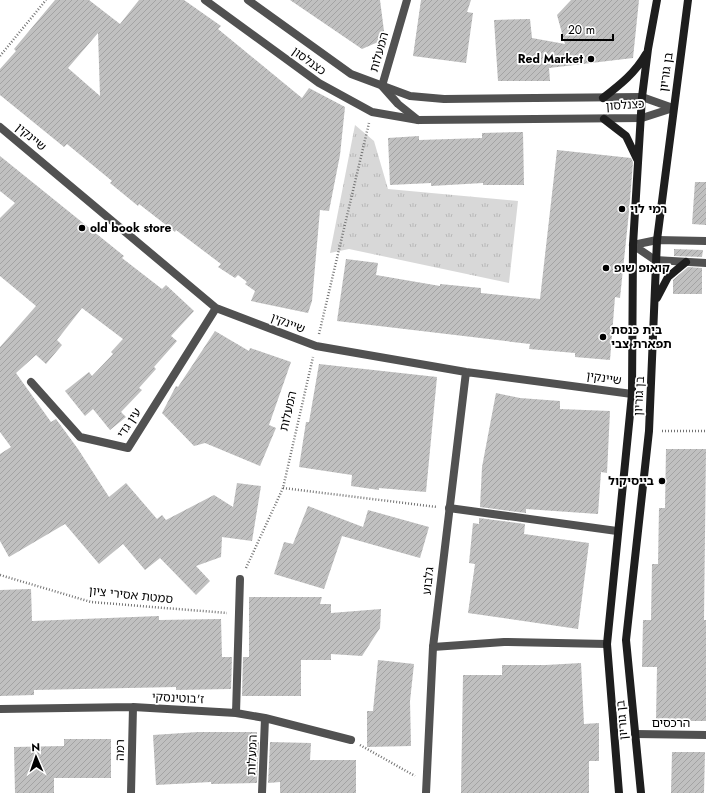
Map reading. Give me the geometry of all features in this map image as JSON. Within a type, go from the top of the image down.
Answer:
[{"type":"main road","name":"בן גוריון","points":[[619,793],[607,644],[617,531],[632,394],[633,246],[642,118],[642,97],[648,49],[657,0]]},
{"type":"main road","name":"בן גוריון","points":[[641,793],[626,640],[649,431],[655,303],[655,260],[673,108],[688,0]]},
{"type":"main road","points":[[603,98],[628,79],[638,68],[648,49]]},
{"type":"main road","points":[[604,119],[626,136],[638,161]]},
{"type":"main road","points":[[655,303],[662,286],[668,277],[686,262]]},
{"type":"street","name":"כצנלסון","points":[[205,0],[319,83],[372,112],[418,120],[604,119],[642,118],[673,108]]},
{"type":"street","name":"כצנלסון","points":[[248,0],[351,74],[410,96],[444,99],[642,97],[673,108]]},
{"type":"street","name":"המעלות","points":[[406,0],[382,86],[398,104],[418,120]]},
{"type":"street","name":"שיינקין","points":[[0,127],[216,308],[316,346],[466,372],[632,394]]},
{"type":"street","points":[[633,246],[657,240],[706,242]]},
{"type":"street","points":[[633,246],[655,260],[706,262]]},
{"type":"street","name":"עין גדי","points":[[31,382],[80,437],[128,448],[216,308]]},
{"type":"street","name":"גלבוע","points":[[426,793],[425,781],[433,647],[466,372]]},
{"type":"street","points":[[449,508],[617,531]]},
{"type":"street","points":[[236,713],[240,579]]},
{"type":"street","points":[[433,647],[504,642],[607,644]]},
{"type":"street","name":"ז'בוטינסקי","points":[[0,709],[133,707],[236,713],[265,718],[351,740]]},
{"type":"street","name":"רמה","points":[[131,793],[133,707]]},
{"type":"street","name":"המעלות","points":[[262,793],[265,718]]},
{"type":"street","name":"הרכסים","points":[[635,734],[706,735]]},
{"type":"path","points":[[0,56],[46,0]]},
{"type":"path","name":"המעלות","points":[[240,579],[283,488],[372,112]]},
{"type":"path","points":[[649,431],[706,431]]},
{"type":"path","points":[[283,488],[449,508]]},
{"type":"path","name":"סמטת אסירי ציון","points":[[0,575],[91,602],[239,614]]},
{"type":"path","points":[[351,740],[425,781]]},
{"type":"green space","points":[[355,125],[374,141],[388,189],[518,201],[509,283],[349,249],[330,253]]},
{"type":"building","points":[[55,0],[89,0],[120,24],[139,0],[184,0],[221,26],[218,29],[302,98],[309,88],[345,107],[340,155],[329,211],[320,210],[312,301],[308,313],[251,301],[255,291],[245,284],[247,282],[238,275],[235,278],[218,267],[221,264],[176,230],[175,232],[139,204],[138,206],[110,183],[112,181],[67,144],[64,147],[0,95],[0,69],[16,51],[14,49]],"holes":[[[98,33],[100,96],[68,68]]]},
{"type":"building","points":[[290,0],[380,0],[385,39],[362,49]]},
{"type":"building","points":[[421,0],[471,0],[467,12],[473,13],[466,63],[413,56]]},
{"type":"building","points":[[571,0],[639,0],[633,58],[549,68],[550,81],[498,81],[494,20],[530,19],[532,38],[565,44],[557,15]]},
{"type":"building","points":[[523,132],[524,185],[483,185],[483,183],[431,186],[431,183],[390,185],[388,138],[419,136],[419,140],[482,138],[482,133]]},
{"type":"building","points":[[557,150],[631,158],[633,162],[620,298],[615,297],[610,360],[575,357],[575,353],[529,349],[530,344],[337,321],[346,259],[378,263],[376,275],[440,286],[440,284],[481,288],[481,293],[540,299]]},
{"type":"building","points":[[0,156],[124,256],[122,258],[162,289],[166,285],[194,311],[171,336],[177,341],[154,367],[156,369],[139,388],[142,390],[121,412],[126,417],[110,430],[93,409],[85,416],[65,391],[89,372],[92,376],[113,354],[111,352],[123,339],[82,308],[57,340],[62,345],[46,364],[36,355],[16,373],[51,422],[56,419],[78,449],[109,497],[126,483],[157,519],[162,515],[166,520],[214,495],[233,507],[237,483],[261,486],[252,541],[222,537],[221,557],[196,566],[210,581],[196,595],[160,558],[145,570],[123,544],[99,564],[65,524],[9,557],[0,541],[0,454],[11,447],[0,432],[0,347],[36,306],[0,276],[0,218],[15,203],[0,191]]},
{"type":"building","points":[[695,182],[706,182],[706,225],[692,224]]},
{"type":"building","points":[[674,249],[703,250],[702,257],[674,256]]},
{"type":"building","points":[[688,267],[702,268],[702,294],[673,294],[673,280]]},
{"type":"building","points":[[215,331],[249,351],[250,348],[291,362],[269,425],[276,428],[260,466],[205,443],[194,446],[162,413],[176,386],[178,387]]},
{"type":"building","points":[[319,364],[437,377],[426,492],[379,488],[379,490],[351,486],[352,475],[299,467],[306,422],[309,422]]},
{"type":"building","points":[[496,393],[520,398],[560,401],[560,409],[610,411],[607,473],[601,472],[598,514],[526,509],[526,513],[480,507],[482,467]]},
{"type":"building","points":[[666,449],[706,449],[704,620],[706,620],[706,721],[656,721],[657,667],[642,667],[643,620],[651,620],[652,564],[658,564],[659,508],[665,508]]},
{"type":"building","points":[[308,506],[363,527],[368,510],[429,527],[420,558],[342,536],[324,589],[274,574],[284,542],[293,544]]},
{"type":"building","points":[[479,518],[525,524],[524,534],[589,543],[578,629],[468,613],[475,564],[469,563],[473,523],[479,524]]},
{"type":"building","points":[[31,589],[32,621],[159,616],[159,620],[221,619],[222,657],[232,657],[231,689],[176,690],[176,687],[34,690],[34,695],[0,696],[0,590]]},
{"type":"building","points":[[249,597],[322,597],[320,604],[331,604],[331,613],[381,609],[380,628],[362,656],[331,654],[331,660],[301,660],[301,696],[242,696],[243,657],[249,657]]},
{"type":"building","points":[[378,660],[414,664],[410,701],[411,746],[367,747],[367,711],[373,711]]},
{"type":"building","points":[[581,663],[584,724],[599,723],[599,761],[589,761],[589,793],[461,793],[463,675],[502,675],[502,665]]},
{"type":"building","points":[[198,732],[257,732],[257,742],[259,742],[257,783],[211,784],[211,782],[156,785],[153,735]]},
{"type":"building","points":[[64,739],[111,739],[111,778],[54,778],[54,793],[15,793],[14,747],[64,746]]},
{"type":"building","points":[[270,742],[311,743],[310,760],[356,760],[356,793],[280,793],[280,782],[268,783]]},
{"type":"building","points":[[672,752],[705,752],[704,793],[671,793]]},
{"type":"place","name":"Red Market","points":[[591,59]]},
{"type":"place","name":"רמי לוי","points":[[622,209]]},
{"type":"place","name":"old book store","points":[[82,228]]},
{"type":"place","name":"קואופ שופ","points":[[606,268]]},
{"type":"place","name":"בית כנסת תפארת צבי","points":[[603,337]]},
{"type":"place","name":"בייסיקול","points":[[662,481]]}]
